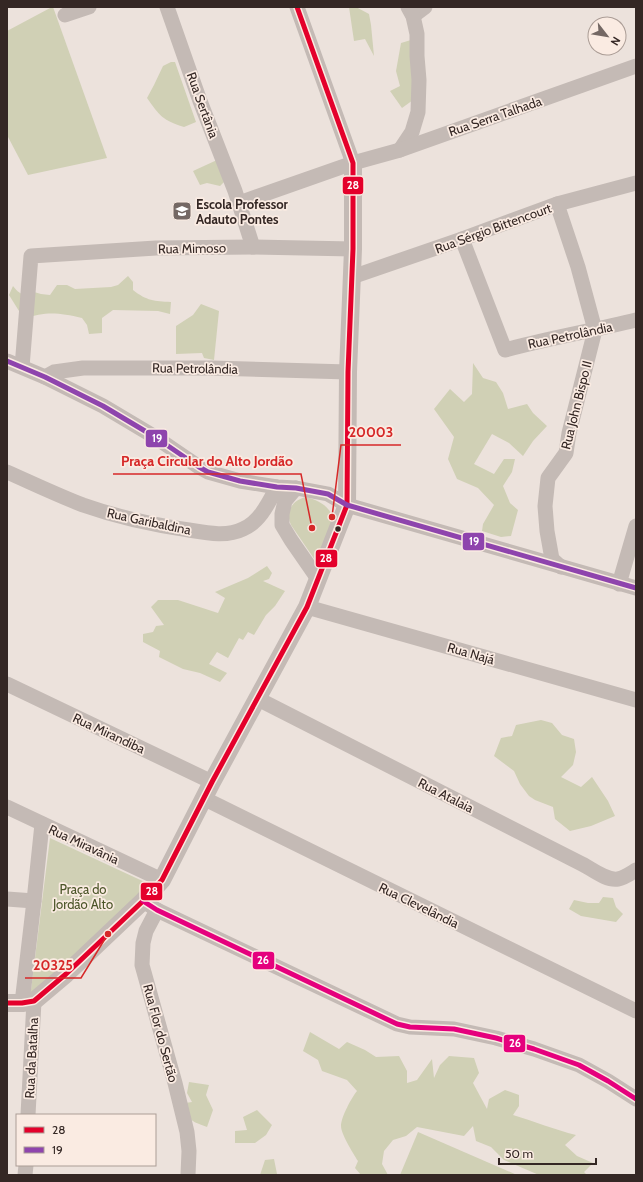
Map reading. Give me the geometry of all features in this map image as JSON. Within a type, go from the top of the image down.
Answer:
[{"type":"street","points":[[65,15],[89,7]]},
{"type":"street","name":"Rua Sertânia","points":[[167,7],[239,203],[253,247]]},
{"type":"street","points":[[21,1002],[66,974],[150,906],[203,798],[307,607],[347,505],[348,372],[353,249],[353,164],[297,7]]},
{"type":"street","points":[[400,150],[412,132],[418,112],[419,80],[417,34],[411,11],[425,7]]},
{"type":"street","name":"Rua Serra Talhada","points":[[353,164],[400,150],[636,66]]},
{"type":"street","points":[[239,203],[353,164]]},
{"type":"street","name":"Rua Sérgio Bittencourt","points":[[352,277],[557,204],[636,183]]},
{"type":"street","points":[[557,204],[578,266],[595,330]]},
{"type":"street","name":"Rua Petrolândia","points":[[462,239],[505,350],[538,341],[636,320]]},
{"type":"street","name":"Rua Mimoso","points":[[22,367],[31,256],[156,248],[253,247],[353,249]]},
{"type":"street","name":"Rua John Bispo II","points":[[561,567],[552,559],[547,531],[545,506],[548,478],[566,453],[569,433],[595,330]]},
{"type":"street","points":[[7,361],[45,377],[108,410],[155,437],[208,472],[240,481],[277,487],[296,488],[328,494],[347,505],[636,588]]},
{"type":"street","name":"Rua Petrolândia","points":[[45,377],[54,372],[83,368],[211,368],[348,372]]},
{"type":"street","name":"Rua Garibaldina","points":[[7,472],[53,493],[125,518],[164,527],[204,533],[228,533],[245,529],[261,514],[277,487]]},
{"type":"street","points":[[296,488],[285,501],[282,514],[282,525],[318,579]]},
{"type":"street","points":[[619,584],[636,526]]},
{"type":"street","name":"Rua Najá","points":[[307,607],[636,700]]},
{"type":"street","name":"Rua Mirandiba","points":[[7,684],[212,782]]},
{"type":"street","name":"Rua Atalaia","points":[[258,698],[608,878],[617,879],[636,870]]},
{"type":"street","name":"Rua Clevelândia","points":[[203,798],[636,1011]]},
{"type":"street","name":"Rua Miravânia","points":[[7,807],[162,880]]},
{"type":"street","name":"Rua da Batalha","points":[[28,1114],[21,1002],[42,824]]},
{"type":"street","points":[[7,899],[34,901]]},
{"type":"street","points":[[150,906],[397,1024],[410,1027],[454,1029],[496,1038],[534,1049],[579,1065],[636,1099]]},
{"type":"street","name":"Rua Flor do Sertão","points":[[150,906],[143,943],[142,965],[187,1132],[189,1151],[188,1175]]},
{"type":"green space","points":[[52,7],[107,158],[28,175],[7,135],[7,31]]},
{"type":"green space","points":[[349,7],[356,7],[369,14],[374,56],[365,39],[354,41]]},
{"type":"green space","points":[[411,40],[413,100],[402,108],[390,91],[400,86],[396,71],[401,43]]},
{"type":"green space","points":[[171,62],[175,62],[196,122],[184,127],[162,117],[147,98],[163,66]]},
{"type":"green space","points":[[217,160],[225,181],[220,186],[207,183],[200,185],[193,171]]},
{"type":"green space","points":[[128,276],[133,282],[133,290],[142,296],[155,301],[171,302],[170,314],[158,311],[113,310],[102,318],[102,333],[89,334],[87,325],[82,318],[66,315],[46,314],[24,319],[9,295],[13,286],[22,294],[34,292],[50,295],[57,285],[67,285],[75,289],[111,287],[118,285]]},
{"type":"green space","points":[[201,304],[219,311],[214,360],[204,358],[202,353],[176,354],[176,326],[193,315]]},
{"type":"green space","points":[[473,363],[483,378],[496,382],[503,393],[508,409],[527,404],[533,413],[547,426],[533,441],[523,456],[509,443],[492,434],[474,464],[494,474],[504,459],[515,459],[512,472],[503,486],[510,503],[518,510],[511,536],[501,537],[482,531],[483,524],[494,505],[478,488],[457,479],[448,459],[454,437],[434,409],[450,389],[464,402],[472,394]]},
{"type":"green space","points":[[306,497],[323,504],[329,510],[333,519],[315,560],[289,520],[289,511],[291,507],[297,501]]},
{"type":"green space","points":[[267,566],[272,573],[269,579],[263,581],[285,591],[275,606],[266,615],[254,635],[248,632],[243,640],[239,638],[228,658],[217,652],[209,664],[227,673],[220,682],[200,673],[183,669],[159,657],[160,651],[143,642],[143,634],[153,632],[156,626],[164,625],[151,607],[158,600],[178,600],[218,613],[225,598],[215,592],[248,578]]},
{"type":"green space","points":[[541,720],[552,723],[562,735],[574,739],[576,752],[573,765],[561,777],[581,787],[592,777],[608,801],[615,816],[591,826],[570,831],[555,819],[553,807],[529,796],[520,784],[514,771],[494,756],[501,738],[512,736],[516,725]]},
{"type":"green space","name":"Praça do Jordão Alto","points":[[50,838],[149,884],[30,998]]},
{"type":"green space","points":[[603,897],[613,898],[616,907],[623,914],[616,922],[581,916],[569,909],[574,900],[588,903],[599,903]]},
{"type":"green space","points":[[310,1032],[339,1049],[347,1042],[376,1057],[399,1056],[407,1071],[407,1083],[417,1080],[432,1059],[434,1078],[440,1065],[449,1056],[474,1058],[479,1073],[473,1083],[487,1109],[489,1099],[505,1090],[519,1095],[519,1106],[513,1115],[576,1135],[565,1145],[577,1156],[593,1163],[584,1172],[587,1175],[539,1175],[504,1160],[491,1147],[476,1141],[473,1126],[464,1136],[417,1127],[406,1136],[393,1140],[384,1151],[382,1164],[388,1175],[361,1175],[355,1168],[358,1161],[350,1149],[341,1126],[341,1122],[350,1102],[357,1091],[347,1080],[322,1071],[318,1060],[303,1051]]},
{"type":"green space","points":[[189,1082],[209,1085],[206,1095],[213,1110],[207,1127],[191,1120],[189,1117],[185,1103],[192,1102],[187,1093]]},
{"type":"green space","points":[[257,1110],[272,1125],[266,1135],[255,1143],[235,1143],[235,1131],[247,1130],[243,1117]]},
{"type":"green space","points":[[418,1132],[517,1175],[400,1175]]},
{"type":"green space","points":[[274,1159],[278,1175],[260,1175],[265,1160]]},
{"type":"transit line","name":"28","points":[[7,1003],[34,1001],[66,974],[143,901],[162,880],[212,782],[307,607],[347,505],[348,372],[353,249],[353,163],[297,7]]},
{"type":"transit line","name":"19","points":[[7,361],[45,377],[103,406],[155,437],[208,472],[240,481],[277,487],[296,488],[328,494],[347,505],[636,588]]},
{"type":"transit line","name":"26","points":[[143,901],[157,910],[397,1024],[410,1027],[454,1029],[496,1038],[534,1049],[579,1065],[636,1099]]},
{"type":"place","name":"Escola Professor Adauto Pontes","points":[[182,211]]},
{"type":"place","name":"20003","points":[[332,517]]},
{"type":"place","name":"Praça Circular do Alto Jordão","points":[[312,528]]},
{"type":"place","name":"20325","points":[[108,934]]}]
